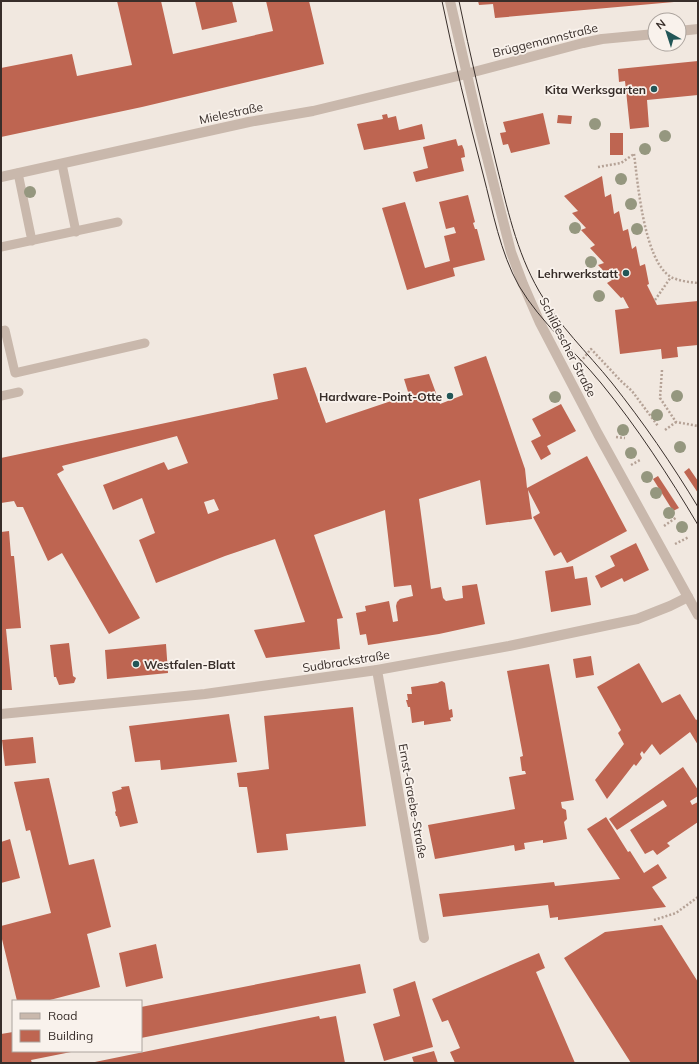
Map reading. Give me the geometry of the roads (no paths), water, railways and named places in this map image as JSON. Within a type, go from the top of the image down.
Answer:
[{"type":"street","name":"Schildescher Straße","points":[[450,1],[466,74],[511,252],[530,303],[568,378],[698,615]]},
{"type":"street","points":[[687,30],[698,29]]},
{"type":"street","name":"Brüggemannstraße","points":[[466,74],[583,43],[602,39],[647,35]]},
{"type":"street","name":"Mielestraße","points":[[1,177],[249,122],[313,111],[466,74]]},
{"type":"street","name":"Sudbrackstraße","points":[[1,714],[205,694],[377,670],[509,646],[626,621],[658,611],[688,597]]},
{"type":"street","name":"Ernst-Graebe-Straße","points":[[377,670],[424,938]]},
{"type":"lane","points":[[62,164],[76,232]]},
{"type":"lane","points":[[18,173],[32,241]]},
{"type":"lane","points":[[1,248],[118,222]]},
{"type":"lane","points":[[1,331],[5,330],[15,373],[145,343]]},
{"type":"lane","points":[[1,396],[19,392]]},
{"type":"tram line","points":[[442,1],[461,88],[494,217],[502,246],[512,273],[537,312],[591,371],[640,434],[676,488],[698,525]]},
{"type":"tram line","points":[[459,1],[481,102],[508,212],[518,245],[531,276],[555,316],[612,383],[646,428],[668,459],[698,507]]},
{"type":"place","name":"Kita Werksgarten","points":[[654,89]]},
{"type":"place","name":"Lehrwerkstatt","points":[[626,273]]},
{"type":"place","name":"Hardware-Point-Otte","points":[[450,396]]},
{"type":"place","name":"Westfalen-Blatt","points":[[136,664]]}]
